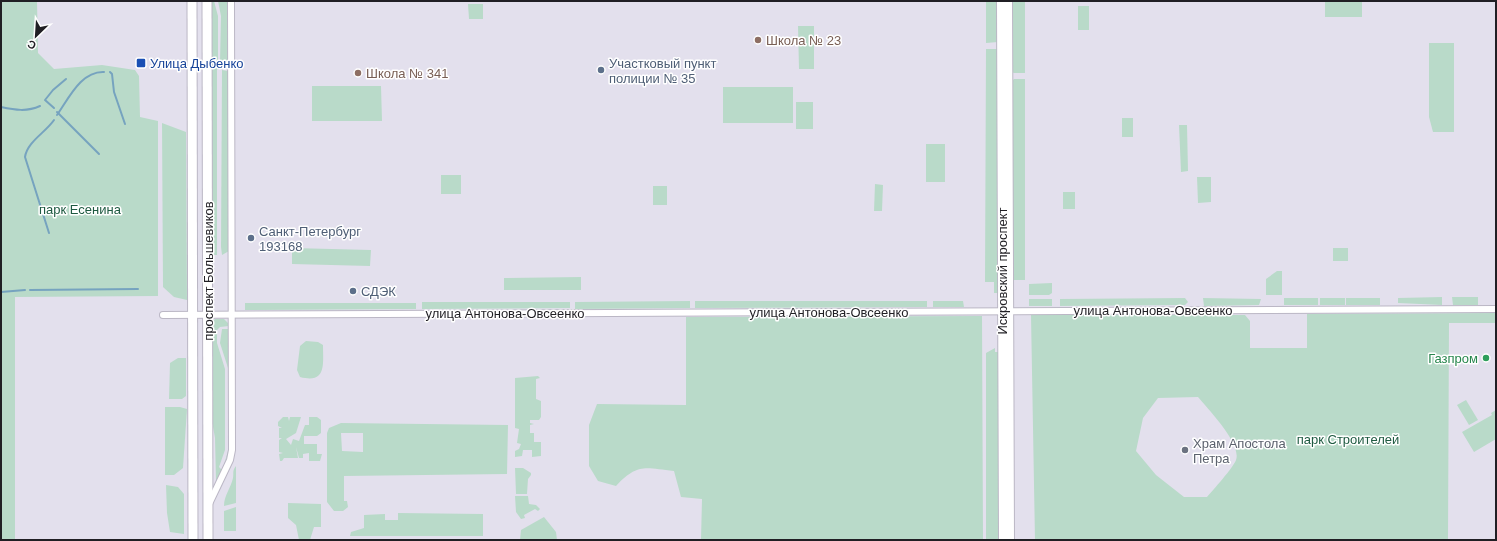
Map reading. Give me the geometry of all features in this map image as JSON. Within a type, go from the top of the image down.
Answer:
[{"type":"main road","name":"проспект Большевиков","points":[[192,1],[193,540]]},
{"type":"main road","name":"проспект Большевиков","points":[[207,1],[208,540]]},
{"type":"street","points":[[208,506],[232,455],[231,1]]},
{"type":"street","name":"Искровский проспект","points":[[1001,1],[1010,540]]},
{"type":"street","name":"Искровский проспект","points":[[1003,540],[1008,1]]},
{"type":"street","name":"улица Антонова-Овсеенко","points":[[163,315],[1496,309]]},
{"type":"green space","name":"парк Есенина","points":[[1,1],[37,1],[38,53],[54,69],[102,65],[135,70],[139,76],[140,117],[158,121],[158,296],[15,297],[15,540],[1,540]]},
{"type":"green space","points":[[210,1],[214,1],[218,16],[218,61],[210,56]]},
{"type":"green space","points":[[218,1],[228,1],[228,67],[223,66],[220,63],[221,16]]},
{"type":"green space","points":[[986,1],[998,1],[998,42],[986,43]]},
{"type":"green space","points":[[1011,1],[1025,1],[1025,73],[1012,72]]},
{"type":"green space","points":[[1325,1],[1362,1],[1362,17],[1325,17]]},
{"type":"green space","points":[[468,4],[483,4],[483,19],[469,19]]},
{"type":"green space","points":[[1078,6],[1089,6],[1089,30],[1078,30]]},
{"type":"green space","points":[[798,26],[814,26],[814,69],[799,69]]},
{"type":"green space","points":[[1429,43],[1454,43],[1454,132],[1433,132],[1429,117]]},
{"type":"green space","points":[[986,49],[998,49],[998,293],[994,293],[994,282],[985,282]]},
{"type":"green space","points":[[210,62],[217,66],[217,255],[211,255]]},
{"type":"green space","points":[[222,70],[228,71],[229,251],[222,255],[221,247]]},
{"type":"green space","points":[[1014,79],[1025,79],[1025,280],[1012,280],[1012,81]]},
{"type":"green space","points":[[312,86],[381,86],[382,121],[312,121]]},
{"type":"green space","points":[[723,87],[793,87],[793,123],[723,123]]},
{"type":"green space","points":[[796,102],[813,102],[813,129],[796,129]]},
{"type":"green space","points":[[1122,118],[1133,118],[1133,137],[1122,137]]},
{"type":"green space","points":[[162,123],[186,132],[187,300],[174,297],[163,287]]},
{"type":"green space","points":[[1179,125],[1187,125],[1188,171],[1181,172]]},
{"type":"green space","points":[[926,144],[945,144],[945,182],[926,182]]},
{"type":"green space","points":[[441,175],[461,175],[461,194],[441,194]]},
{"type":"green space","points":[[1197,177],[1211,177],[1211,202],[1198,203]]},
{"type":"green space","points":[[875,184],[883,185],[882,211],[874,211]]},
{"type":"green space","points":[[653,186],[667,186],[667,205],[653,205]]},
{"type":"green space","points":[[1063,192],[1075,192],[1075,209],[1063,209]]},
{"type":"green space","points":[[292,248],[371,250],[370,266],[292,264]]},
{"type":"green space","points":[[1333,248],[1348,248],[1348,261],[1333,261]]},
{"type":"green space","points":[[1277,271],[1282,271],[1282,295],[1266,295],[1266,279]]},
{"type":"green space","points":[[581,277],[581,290],[504,290],[504,278]]},
{"type":"green space","points":[[1052,283],[1052,293],[1049,295],[1029,295],[1029,284]]},
{"type":"green space","points":[[1442,297],[1442,305],[1398,303],[1398,298]]},
{"type":"green space","points":[[1452,297],[1478,297],[1478,305],[1453,305]]},
{"type":"green space","points":[[1185,298],[1188,302],[1185,305],[1060,306],[1060,299]]},
{"type":"green space","points":[[1203,298],[1261,299],[1259,305],[1204,306]]},
{"type":"green space","points":[[1284,298],[1318,298],[1318,305],[1284,305]]},
{"type":"green space","points":[[1320,298],[1345,298],[1345,305],[1320,305]]},
{"type":"green space","points":[[1346,298],[1380,298],[1380,305],[1346,305]]},
{"type":"green space","points":[[1029,299],[1052,299],[1052,306],[1029,306]]},
{"type":"green space","points":[[690,301],[690,308],[575,309],[575,302]]},
{"type":"green space","points":[[695,301],[927,301],[927,307],[695,308]]},
{"type":"green space","points":[[933,301],[963,301],[964,307],[933,307]]},
{"type":"green space","points":[[422,302],[570,302],[570,308],[422,309]]},
{"type":"green space","points":[[245,303],[416,303],[416,309],[245,310]]},
{"type":"green space","name":"парк Строителей","points":[[1496,313],[1496,323],[1449,323],[1448,540],[1035,540],[1031,315],[1245,315],[1250,321],[1250,348],[1307,348],[1307,314]],"holes":[[[1198,397],[1229,436],[1234,445],[1236,460],[1207,497],[1184,497],[1156,475],[1136,451],[1143,418],[1158,398]]]},
{"type":"green space","points":[[982,316],[983,540],[701,540],[702,499],[681,497],[674,471],[648,468],[636,470],[616,486],[598,481],[589,466],[589,425],[597,404],[686,405],[686,317]]},
{"type":"green space","points":[[215,319],[224,319],[229,324],[229,326],[220,327],[217,330],[217,343],[225,369],[225,450],[219,467],[222,470],[216,481],[215,438],[212,421],[212,322]]},
{"type":"green space","points":[[222,329],[229,329],[229,451],[223,468],[228,451],[228,368],[220,343]]},
{"type":"green space","points":[[306,341],[318,342],[323,345],[322,371],[315,378],[300,377],[297,370],[300,346]]},
{"type":"green space","points":[[995,348],[995,352],[999,352],[999,540],[986,540],[986,353]]},
{"type":"green space","points":[[178,358],[186,358],[186,396],[182,399],[169,399],[170,363]]},
{"type":"green space","points":[[538,376],[540,378],[536,379],[536,399],[541,401],[541,417],[539,420],[530,420],[530,423],[534,424],[530,425],[530,433],[534,433],[534,442],[541,442],[541,456],[532,457],[532,450],[523,450],[522,456],[515,457],[515,451],[519,449],[521,444],[517,443],[519,429],[515,428],[515,378]]},
{"type":"green space","points":[[1466,400],[1478,420],[1469,425],[1457,405]]},
{"type":"green space","points":[[165,407],[180,407],[187,409],[183,468],[174,475],[165,475]]},
{"type":"green space","points":[[1496,410],[1496,439],[1474,452],[1462,432],[1492,415],[1491,413]]},
{"type":"green space","points":[[283,417],[288,417],[289,421],[290,417],[301,417],[296,433],[286,439],[291,445],[293,439],[299,441],[305,425],[309,425],[309,417],[317,417],[321,420],[321,433],[317,436],[304,436],[304,444],[317,444],[317,454],[322,454],[320,461],[309,461],[309,453],[303,454],[303,458],[299,458],[296,447],[298,458],[284,458],[280,461],[279,454],[283,453],[279,452],[279,440],[282,438],[279,438],[279,428],[282,428],[278,426],[278,422]]},
{"type":"green space","points":[[341,423],[508,425],[507,474],[344,476],[344,501],[347,501],[348,507],[343,511],[334,511],[327,502],[327,433],[329,428]],"holes":[[[341,433],[363,433],[363,452],[342,451]]]},
{"type":"green space","points":[[236,466],[236,503],[224,506],[225,498],[232,482]]},
{"type":"green space","points":[[515,468],[523,468],[531,473],[528,479],[527,494],[516,494]]},
{"type":"green space","points":[[166,485],[178,487],[184,494],[184,534],[170,532],[167,513]]},
{"type":"green space","points":[[515,496],[528,496],[529,504],[536,505],[540,509],[538,511],[535,509],[524,515],[525,518],[521,519],[516,512]]},
{"type":"green space","points":[[288,503],[321,504],[321,527],[314,527],[310,540],[299,540],[296,525],[288,518]]},
{"type":"green space","points":[[236,507],[236,531],[224,531],[224,511]]},
{"type":"green space","points":[[398,513],[483,514],[483,536],[350,536],[351,532],[364,528],[364,515],[385,514],[385,520],[398,520]]},
{"type":"green space","points":[[544,517],[556,532],[557,540],[520,540],[521,530]]},
{"type":"waterway","points":[[57,115],[76,87],[82,81],[96,73],[104,72]]},
{"type":"waterway","points":[[110,72],[112,74],[114,92],[125,124]]},
{"type":"waterway","points":[[54,108],[45,100],[53,90],[66,79]]},
{"type":"waterway","points":[[1,107],[21,110],[40,106]]},
{"type":"waterway","points":[[57,112],[99,154]]},
{"type":"waterway","points":[[49,233],[25,157],[29,147],[54,120]]},
{"type":"waterway","points":[[30,290],[138,289]]},
{"type":"waterway","points":[[1,292],[25,290]]},
{"type":"place","name":"Школа № 23","points":[[758,40]]},
{"type":"place","name":"Улица Дыбенко","points":[[141,63]]},
{"type":"place","name":"Участковый пункт полиции № 35","points":[[601,70]]},
{"type":"place","name":"Школа № 341","points":[[358,73]]},
{"type":"place","name":"Санкт-Петербург 193168","points":[[251,238]]},
{"type":"place","name":"СДЭК","points":[[353,291]]},
{"type":"place","name":"Газпром","points":[[1486,358]]},
{"type":"place","name":"Храм Апостола Петра","points":[[1185,450]]}]
